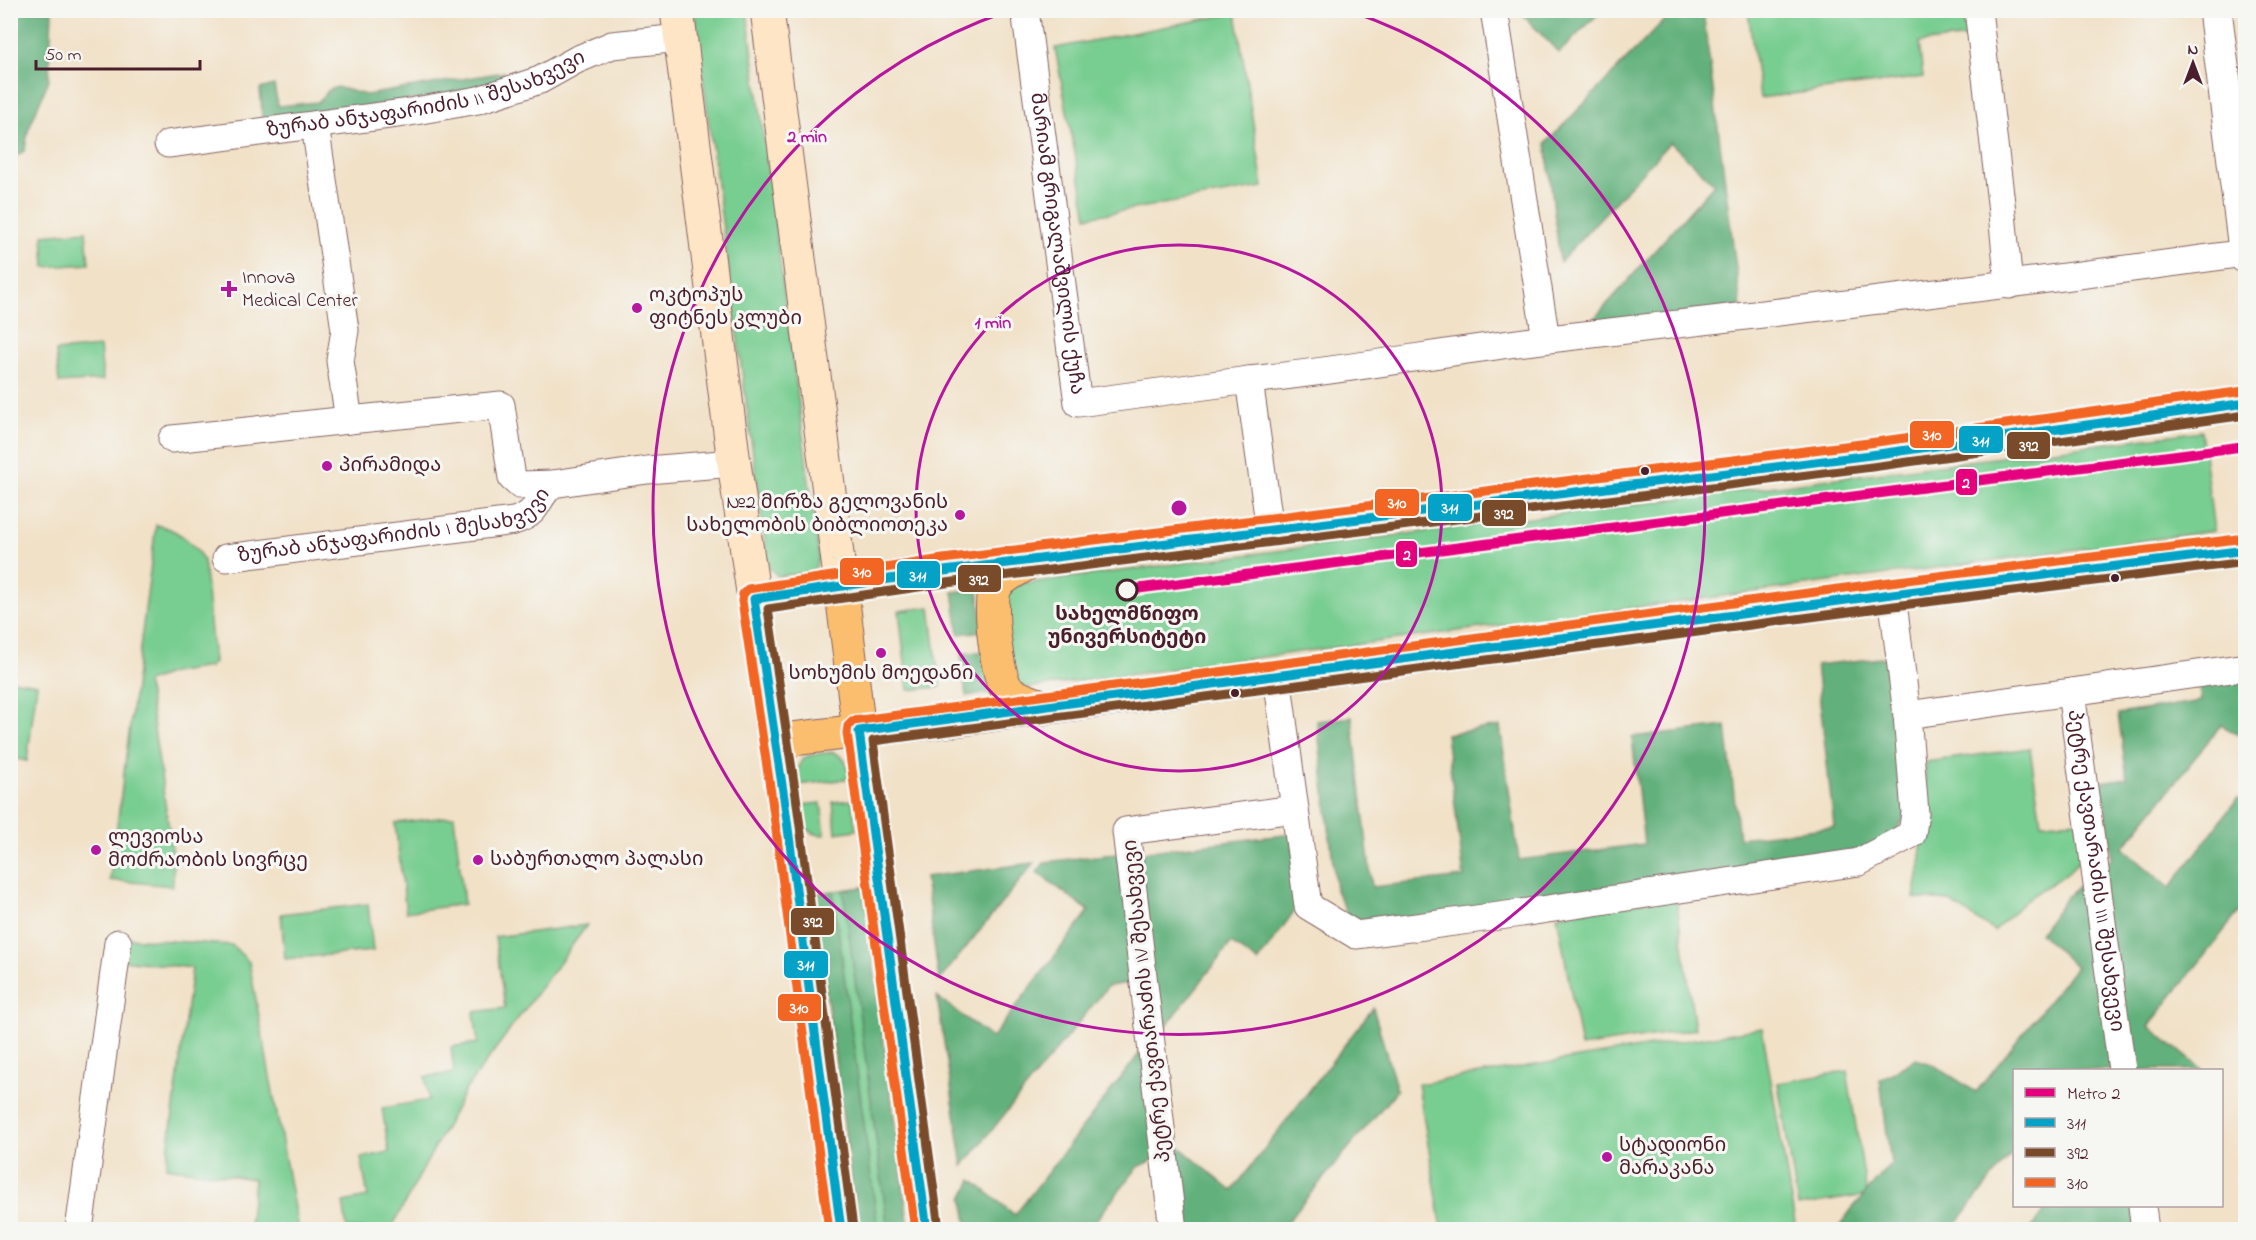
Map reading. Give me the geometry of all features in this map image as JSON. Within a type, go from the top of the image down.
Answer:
[{"type":"main road","points":[[767,10],[859,731],[927,1230]]},
{"type":"main road","points":[[678,24],[734,463],[775,741],[841,1230]]},
{"type":"main road","points":[[754,598],[1270,530],[1576,494],[2246,404]]},
{"type":"main road","points":[[775,741],[1892,594],[2246,550]]},
{"type":"main road","points":[[1031,561],[1000,581],[995,587],[992,601],[995,639],[1000,673],[1006,689],[1020,698],[1045,706]]},
{"type":"street","name":"მარიამ გრიგალაშვილის ქუჩა","points":[[1025,10],[1078,403],[1249,380]]},
{"type":"street","points":[[1494,10],[1546,339]]},
{"type":"street","points":[[1978,10],[2009,285]]},
{"type":"street","points":[[1270,530],[1249,380],[1546,339],[2245,255],[2215,10]]},
{"type":"street","name":"ზურაბ ანჯაფარიძის II შესახვევი","points":[[168,144],[478,100],[540,80],[576,60],[612,45],[678,24]]},
{"type":"street","points":[[315,124],[345,330],[340,361],[349,420]]},
{"type":"street","points":[[172,439],[501,405],[512,478],[520,485],[553,484]]},
{"type":"street","name":"ზურაბ ანჯაფარიძის I შესახვევი","points":[[226,558],[514,521],[534,512],[545,490],[553,484],[647,470],[734,463]]},
{"type":"street","points":[[1277,676],[1308,906],[1356,934],[1677,890],[1859,862],[1912,834],[1915,813],[1907,715],[1892,594]]},
{"type":"street","points":[[2071,692],[2246,667]]},
{"type":"street","name":"პეტრე ქავთარაძის III შესახვევი","points":[[1907,715],[2071,692],[2122,1069]]},
{"type":"street","name":"პეტრე ქავთარაძის IV შესახვევი","points":[[1173,1230],[1126,831],[1295,809]]},
{"type":"street","points":[[79,1230],[118,943]]},
{"type":"street","points":[[2142,1207],[2145,1230]]},
{"type":"green space","points":[[11,10],[52,11],[49,79],[28,131],[25,150],[11,160]]},
{"type":"green space","points":[[694,11],[747,11],[819,557],[815,569],[808,573],[778,576],[768,567]]},
{"type":"green space","points":[[1519,11],[1601,11],[1559,53]]},
{"type":"green space","points":[[1673,11],[1703,11],[1741,307],[1584,330],[1714,184],[1670,142],[1560,262],[1546,143]]},
{"type":"green space","points":[[1748,11],[1966,11],[1968,37],[1919,43],[1923,77],[1760,98]]},
{"type":"green space","points":[[1236,13],[1263,187],[1087,217],[1055,48]]},
{"type":"green space","points":[[504,72],[507,77],[487,89],[263,122],[260,89],[274,85],[278,106],[318,102],[329,90],[337,87],[366,95]]},
{"type":"green space","points":[[86,231],[89,264],[45,267],[43,235]]},
{"type":"green space","points":[[100,347],[103,380],[59,383],[56,351]]},
{"type":"green space","points":[[2201,431],[2214,531],[1028,688],[1012,680],[1001,597],[1013,585]]},
{"type":"green space","points":[[156,525],[184,537],[204,561],[214,662],[209,667],[172,673],[147,682],[173,856],[173,886],[110,880]]},
{"type":"green space","points":[[978,589],[984,631],[959,634],[953,592]]},
{"type":"green space","points":[[930,607],[940,687],[908,690],[899,611]]},
{"type":"green space","points":[[985,651],[991,693],[966,696],[961,654]]},
{"type":"green space","points":[[1890,657],[1908,812],[1892,837],[1863,857],[1383,927],[1350,920],[1336,890],[1317,721],[1352,717],[1372,887],[1464,877],[1446,734],[1500,726],[1519,860],[1644,844],[1632,737],[1726,726],[1739,838],[1834,827],[1816,665]]},
{"type":"green space","points":[[2245,671],[2245,738],[2221,725],[2123,848],[2170,888],[2237,799],[2245,799],[2245,904],[2149,1026],[2202,1069],[2013,1069],[2013,1151],[1952,1229],[1837,1230],[1851,1210],[1891,1164],[1880,1080],[1916,1059],[1932,1064],[1976,1092],[2076,967],[2040,933],[2067,896],[2112,858],[2102,782],[2127,778],[2118,714],[2201,701],[2198,678]]},
{"type":"green space","points":[[11,680],[37,684],[27,761],[11,758]]},
{"type":"green space","points":[[2030,748],[2041,823],[2078,821],[2082,858],[2067,873],[2027,899],[1994,931],[1949,901],[1914,898],[1921,859],[1920,810],[1924,796],[1926,762]]},
{"type":"green space","points":[[833,752],[846,762],[849,779],[798,785],[799,767],[804,758]]},
{"type":"green space","points":[[852,800],[856,830],[836,833],[833,802]]},
{"type":"green space","points":[[821,803],[825,835],[809,830],[804,822],[801,805]]},
{"type":"green space","points":[[454,816],[464,904],[406,912],[395,823]]},
{"type":"green space","points":[[1292,834],[1300,903],[1258,962],[1231,943],[1157,1038],[1135,853]]},
{"type":"green space","points":[[1122,853],[1137,982],[1108,986],[963,1166],[937,997],[992,1038],[1089,911],[1037,872],[1045,862]]},
{"type":"green space","points":[[1034,863],[939,981],[925,877]]},
{"type":"green space","points":[[863,887],[909,1229],[858,1229],[813,894]]},
{"type":"green space","points":[[863,887],[909,1229],[888,1229],[843,890]]},
{"type":"green space","points":[[833,891],[878,1229],[858,1229],[813,894]]},
{"type":"green space","points":[[1676,897],[1695,1029],[1581,1047],[1557,915]]},
{"type":"green space","points":[[368,904],[373,951],[285,959],[281,914]]},
{"type":"green space","points":[[587,925],[466,1089],[391,1229],[347,1229],[343,1202],[368,1197],[361,1158],[389,1152],[382,1108],[429,1100],[425,1077],[454,1073],[451,1047],[478,1043],[474,1012],[505,1008],[495,937]]},
{"type":"green space","points":[[126,938],[232,945],[249,962],[298,1229],[249,1229],[254,1179],[166,1167],[192,968],[123,960]]},
{"type":"green space","points":[[1373,1008],[1397,1090],[1281,1229],[1180,1229],[1170,1160],[1177,1145],[1232,1191]]},
{"type":"green space","name":"სტადიონი მარაკანა","points":[[1762,1028],[1796,1229],[1442,1229],[1418,1084]]},
{"type":"green space","points":[[1143,1049],[1156,1159],[1138,1167],[1089,1229],[968,1229],[963,1198],[972,1180],[1015,1215]]},
{"type":"green space","points":[[1847,1071],[1867,1195],[1798,1206],[1778,1083]]},
{"type":"green space","points":[[2047,1207],[2133,1207],[2136,1230],[2030,1230]]},
{"type":"metro line","name":"2","points":[[1127,590],[2246,446]]},
{"type":"transit line","name":"310","points":[[829,1230],[772,800],[742,601],[743,594],[748,589],[943,559],[1869,443],[2244,391]]},
{"type":"transit line","name":"311","points":[[841,1230],[784,798],[754,599],[944,571],[1871,455],[2246,403]]},
{"type":"transit line","name":"392","points":[[853,1228],[796,796],[768,609],[946,583],[1872,467],[2246,415]]},
{"type":"transit line","name":"310","points":[[915,1230],[847,733],[848,726],[853,721],[1890,582],[2245,538]]},
{"type":"transit line","name":"311","points":[[927,1230],[859,731],[1892,594],[2246,550]]},
{"type":"transit line","name":"392","points":[[939,1228],[873,741],[1894,606],[2246,562]]},
{"type":"place","name":"Innova Medical Center","points":[[229,289]]},
{"type":"place","name":"ოკტოპუს ფიტნეს კლუბი","points":[[637,308]]},
{"type":"place","name":"პირამიდა","points":[[327,466]]},
{"type":"place","name":"№2 მირზა გელოვანის სახელობის ბიბლიოთეკა","points":[[960,515]]},
{"type":"place","name":"სახელმწიფო უნივერსიტეტი","points":[[1127,590]]},
{"type":"place","name":"სოხუმის მოედანი","points":[[881,653]]},
{"type":"place","name":"ლევიოსა მოძრაობის სივრცე","points":[[96,850]]},
{"type":"place","name":"საბურთალო პალასი","points":[[478,860]]},
{"type":"place","name":"სტადიონი მარაკანა","points":[[1607,1157]]}]
